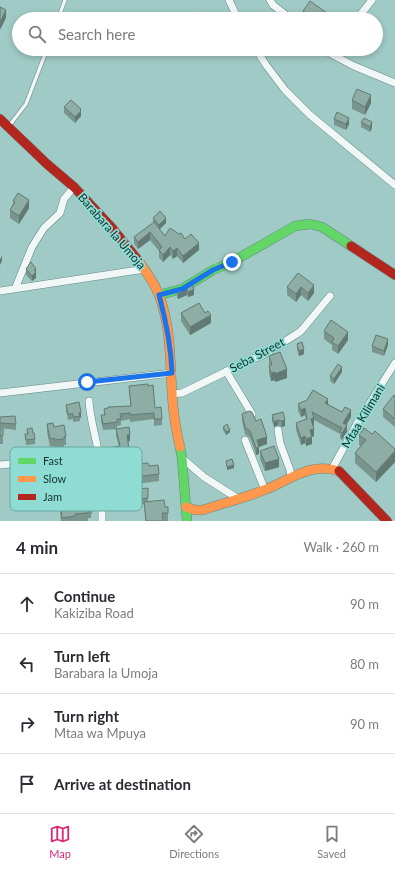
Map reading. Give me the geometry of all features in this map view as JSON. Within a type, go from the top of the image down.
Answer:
[{"type":"street","points":[[229,0],[235,12]]},
{"type":"street","points":[[270,0],[273,5],[282,12]]},
{"type":"street","points":[[363,12],[372,0]]},
{"type":"street","points":[[260,56],[285,90],[310,115],[395,185]]},
{"type":"street","points":[[342,56],[354,66],[395,83]]},
{"type":"street","name":"Barabara la Umoja","points":[[0,119],[47,164],[74,187],[112,228],[145,269],[159,295],[166,321],[171,350],[172,394],[177,435],[182,458],[187,521]]},
{"type":"street","points":[[14,289],[32,247],[44,228],[60,213],[64,198],[74,187]]},
{"type":"street","points":[[159,295],[182,289],[213,270],[232,262],[296,226],[310,224],[322,227],[395,275]]},
{"type":"street","points":[[0,291],[145,269]]},
{"type":"street","name":"Seba Street","points":[[172,394],[182,393],[226,371],[263,355],[301,331],[330,296]]},
{"type":"street","name":"Mtaa Kilimani","points":[[332,469],[359,420],[395,363]]},
{"type":"street","points":[[226,371],[252,414]]},
{"type":"street","points":[[0,393],[172,373]]},
{"type":"street","points":[[89,401],[90,416],[96,447]]},
{"type":"street","points":[[278,430],[280,443],[290,470],[291,477]]},
{"type":"street","points":[[245,440],[265,490]]},
{"type":"street","points":[[182,458],[204,477],[238,498]]},
{"type":"street","points":[[0,465],[10,464]]},
{"type":"street","points":[[186,507],[195,510],[202,510],[265,490],[308,470],[324,468],[339,471],[388,521]]},
{"type":"lane","points":[[61,12],[66,0]]},
{"type":"lane","points":[[8,127],[26,104],[44,56]]},
{"type":"path","points":[[199,12],[204,0]]},
{"type":"path","points":[[26,104],[47,114],[52,114],[59,111],[71,100],[119,80],[138,78],[158,84],[164,79],[182,56]]},
{"type":"path","points":[[0,104],[32,89]]},
{"type":"path","points":[[380,513],[395,490]]},
{"type":"building","points":[[310,1],[326,12],[304,12],[303,11]]},
{"type":"building","points":[[0,7],[6,10],[0,22]]},
{"type":"building","points":[[357,89],[371,95],[365,107],[352,100]]},
{"type":"building","points":[[71,100],[81,109],[75,117],[64,107]]},
{"type":"building","points":[[337,112],[349,118],[346,124],[334,119]]},
{"type":"building","points":[[364,118],[372,122],[370,127],[361,122]]},
{"type":"building","points":[[18,193],[29,200],[19,216],[10,210]]},
{"type":"building","points":[[160,211],[166,218],[159,225],[153,218]]},
{"type":"building","points":[[154,222],[165,236],[170,228],[179,234],[181,233],[185,239],[191,234],[199,243],[183,256],[177,248],[173,251],[170,247],[163,255],[159,250],[162,247],[150,232],[138,242],[134,237]]},
{"type":"building","points":[[31,262],[36,269],[34,270],[36,272],[32,276],[26,269]]},
{"type":"building","points":[[298,273],[314,285],[308,293],[301,287],[296,294],[287,287]]},
{"type":"building","points":[[192,285],[194,289],[188,292],[187,289],[178,294],[177,292]]},
{"type":"building","points":[[199,303],[205,313],[208,311],[211,315],[190,327],[181,313]]},
{"type":"building","points":[[331,320],[348,332],[338,346],[332,342],[334,338],[324,331]]},
{"type":"building","points":[[376,335],[388,339],[384,351],[372,346]]},
{"type":"building","points":[[302,342],[304,349],[299,351],[297,344]]},
{"type":"building","points":[[280,352],[287,369],[275,374],[275,372],[271,373],[269,366],[272,365],[269,356]]},
{"type":"building","points":[[338,364],[342,367],[334,379],[330,376]]},
{"type":"building","points":[[148,384],[148,386],[153,385],[155,408],[161,407],[162,419],[154,419],[154,413],[130,415],[130,413],[120,414],[121,419],[117,419],[117,422],[103,424],[101,415],[105,415],[104,409],[108,407],[131,406],[129,386]]},
{"type":"building","points":[[313,390],[328,399],[325,403],[342,412],[345,407],[351,410],[343,423],[347,425],[342,433],[340,431],[342,428],[312,412],[314,418],[311,419],[314,429],[310,430],[312,437],[306,439],[305,436],[301,438],[296,423],[307,419],[305,408],[301,410],[298,404],[307,400]]},
{"type":"building","points":[[394,395],[395,396],[395,419],[383,409]]},
{"type":"building","points":[[79,402],[81,412],[79,413],[80,416],[73,417],[73,414],[68,414],[66,405]]},
{"type":"building","points":[[249,411],[252,412],[256,421],[261,419],[267,437],[257,440],[259,447],[256,448],[250,431],[245,427],[242,414]]},
{"type":"building","points":[[283,412],[285,420],[278,420],[274,422],[272,415]]},
{"type":"building","points":[[15,416],[16,424],[0,423],[0,417]]},
{"type":"building","points":[[53,423],[54,427],[64,425],[66,436],[64,439],[50,439],[47,424]]},
{"type":"building","points":[[227,424],[230,430],[226,432],[223,427]]},
{"type":"building","points":[[129,427],[130,434],[127,435],[129,447],[114,447],[120,446],[116,429]]},
{"type":"building","points":[[32,428],[35,439],[26,440],[25,434],[28,434],[27,429]]},
{"type":"building","points":[[364,428],[372,434],[375,431],[395,449],[395,451],[376,472],[355,453],[366,440],[359,435]]},
{"type":"building","points":[[0,429],[3,429],[3,435],[0,436]]},
{"type":"building","points":[[274,446],[279,459],[265,463],[260,451]]},
{"type":"building","points":[[232,459],[234,465],[227,467],[226,461]]},
{"type":"building","points":[[142,463],[148,463],[149,466],[158,465],[159,474],[142,476]]},
{"type":"building","points":[[148,488],[148,498],[142,499],[142,489]]},
{"type":"building","points":[[164,500],[165,507],[168,507],[168,513],[162,513],[163,521],[146,521],[144,502]]},
{"type":"building","points":[[61,511],[88,511],[88,513],[75,514],[75,516],[62,518]]},
{"type":"traffic: fast","points":[[159,295],[182,289],[213,270],[232,262],[295,226],[310,224],[322,227],[351,246]]},
{"type":"traffic: fast","points":[[180,447],[187,521]]},
{"type":"traffic: slow","points":[[137,259],[157,290],[166,319],[173,407],[180,447]]},
{"type":"traffic: slow","points":[[186,507],[195,510],[203,510],[257,493],[309,470],[328,469],[339,471]]},
{"type":"traffic: jam","points":[[0,119],[47,164],[74,187],[112,228],[137,259]]},
{"type":"traffic: jam","points":[[351,246],[395,275]]},
{"type":"traffic: jam","points":[[339,471],[387,521]]},
{"type":"route","points":[[87,382],[172,373],[171,350],[166,321],[159,295],[182,289],[213,270],[232,262]]}]
